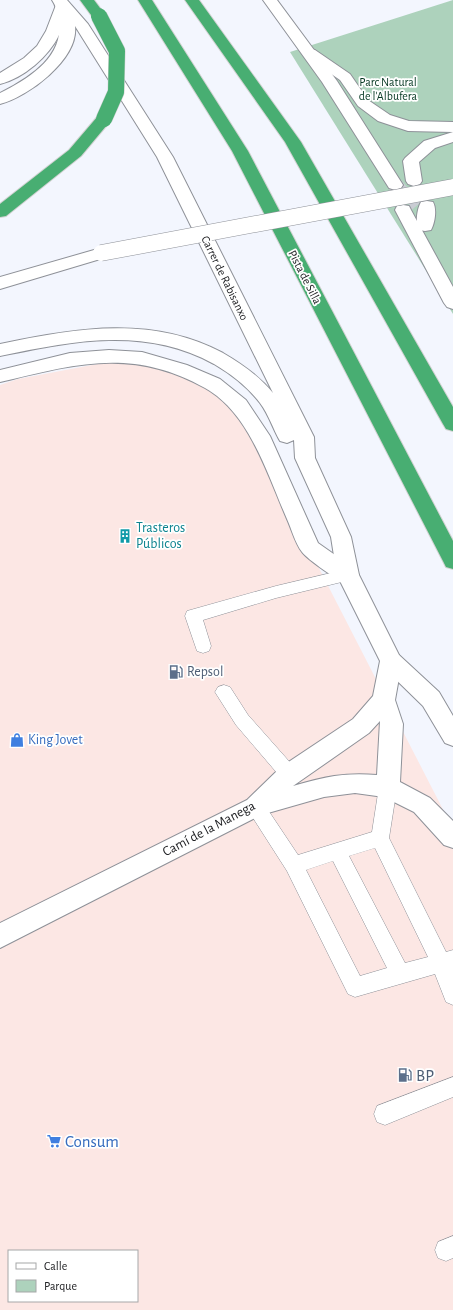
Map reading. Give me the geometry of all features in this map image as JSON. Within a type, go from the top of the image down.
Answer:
[{"type":"highway","points":[[0,212],[38,185],[75,153],[104,119],[116,92],[117,51],[99,16],[87,0]]},
{"type":"highway","name":"Pista de Silla","points":[[145,0],[240,151],[453,561]]},
{"type":"highway","points":[[192,0],[293,142],[453,424]]},
{"type":"street","points":[[270,0],[310,53],[395,185]]},
{"type":"street","points":[[0,79],[33,59],[43,49],[52,35],[61,2]]},
{"type":"street","points":[[0,99],[42,73],[60,53],[66,43],[68,32],[61,2]]},
{"type":"street","name":"Carrer de Rabisanxo","points":[[61,2],[81,24],[165,157],[304,437],[305,458],[341,536],[348,575],[391,661],[431,699],[453,736]]},
{"type":"street","points":[[310,53],[345,77],[363,103],[384,118],[408,126],[453,128]]},
{"type":"street","points":[[414,181],[411,162],[419,152],[433,141],[453,136]]},
{"type":"street","points":[[0,273],[453,188]]},
{"type":"street","points":[[453,271],[415,208],[453,304]]},
{"type":"street","points":[[0,283],[102,253]]},
{"type":"street","points":[[0,288],[26,276]]},
{"type":"street","points":[[0,350],[58,338],[96,333],[132,333],[173,339],[212,353],[239,372],[263,394],[278,416],[290,442],[305,458]]},
{"type":"street","name":"Carrer de Rabisanxo","points":[[0,376],[70,360],[109,356],[142,358],[180,369],[213,384],[239,405],[260,436],[310,548],[348,575]]},
{"type":"street","points":[[388,787],[392,724],[384,700],[391,661]]},
{"type":"street","name":"Camí de la Manega","points":[[0,936],[255,807],[289,774],[361,726],[384,700]]},
{"type":"street","points":[[255,807],[324,787],[355,783],[388,787],[422,805],[453,837]]},
{"type":"lane","points":[[203,646],[193,616],[276,592],[348,575]]},
{"type":"lane","points":[[224,692],[242,720],[289,774]]},
{"type":"lane","points":[[388,787],[380,838],[447,961],[453,995]]},
{"type":"lane","points":[[255,807],[294,864],[355,987],[447,961]]},
{"type":"lane","points":[[294,864],[380,838]]},
{"type":"lane","points":[[338,851],[401,974]]},
{"type":"lane","points":[[385,1114],[453,1087]]},
{"type":"shaded area","points":[[129,358],[229,393],[453,829],[453,1310],[0,1310],[0,385],[18,379]]},
{"type":"green space","name":"Parc Natural de l'Albufera","points":[[453,0],[453,314],[290,52]]},
{"type":"tunnel","points":[[395,185],[414,208]]},
{"type":"place","name":"Trasteros Públicos","points":[[125,536]]},
{"type":"place","name":"Repsol","points":[[176,672]]},
{"type":"place","name":"King Jovet","points":[[17,740]]},
{"type":"place","name":"BP","points":[[405,1075]]},
{"type":"place","name":"Consum","points":[[54,1141]]}]
